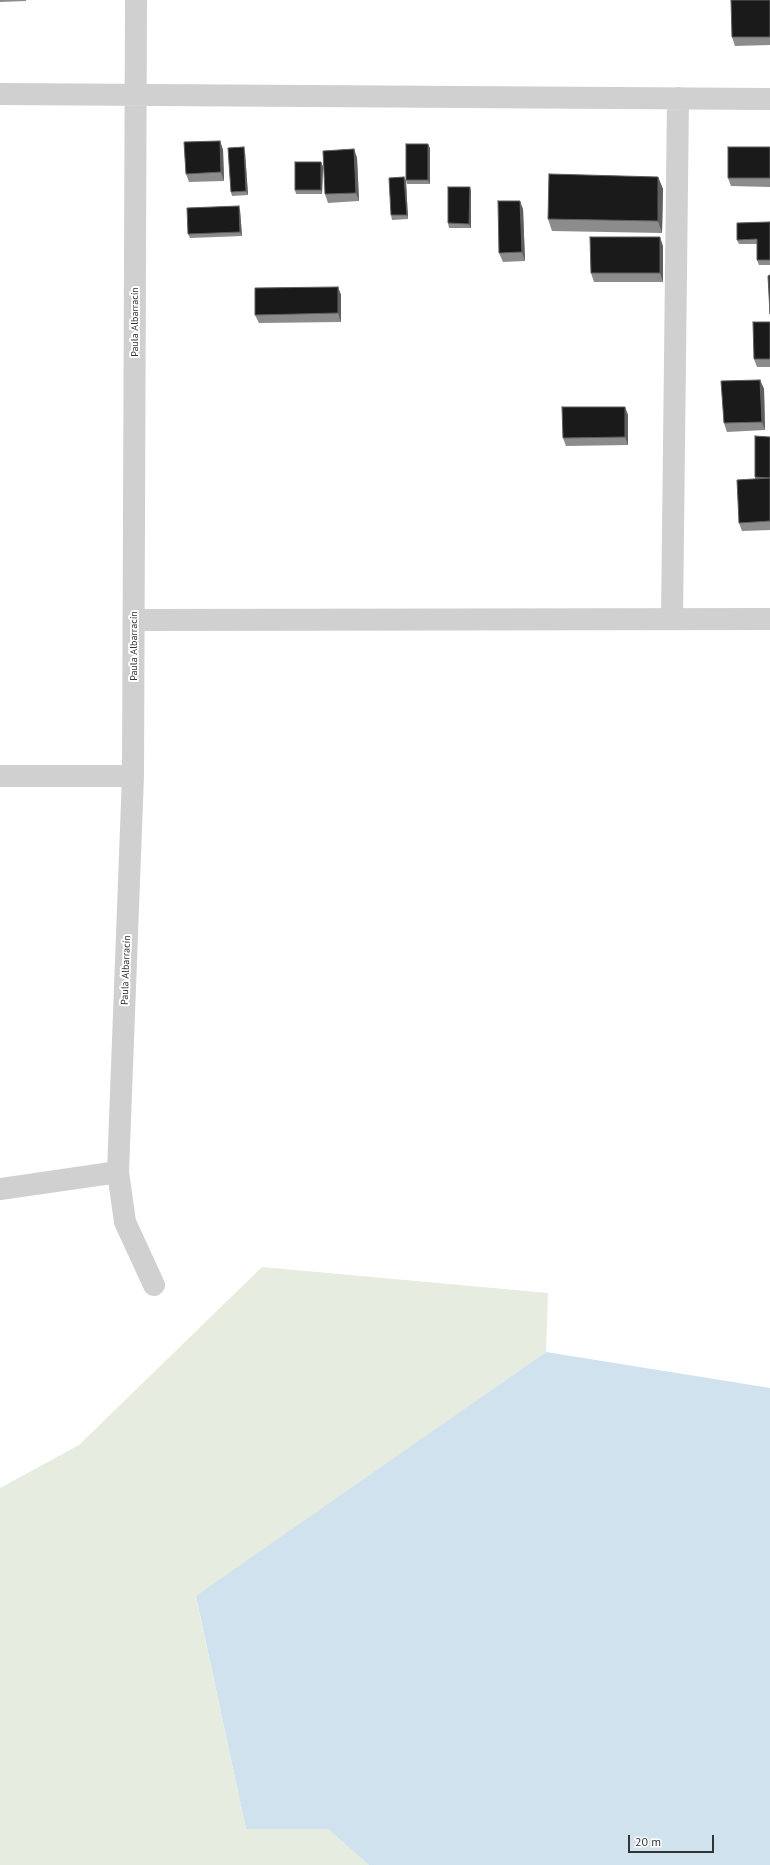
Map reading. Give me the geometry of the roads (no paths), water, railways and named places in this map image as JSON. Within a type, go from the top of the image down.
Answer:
[{"type":"street","name":"Paula Albarracín","points":[[136,0],[133,776],[118,1172],[125,1222],[154,1285]]},
{"type":"street","points":[[0,94],[770,99]]},
{"type":"street","points":[[672,619],[678,98]]},
{"type":"street","points":[[134,620],[770,619]]},
{"type":"street","points":[[0,776],[133,776]]},
{"type":"street","points":[[0,1189],[118,1172]]},
{"type":"water","points":[[546,1352],[770,1388],[770,1865],[369,1865],[328,1829],[246,1829],[196,1596]]}]
